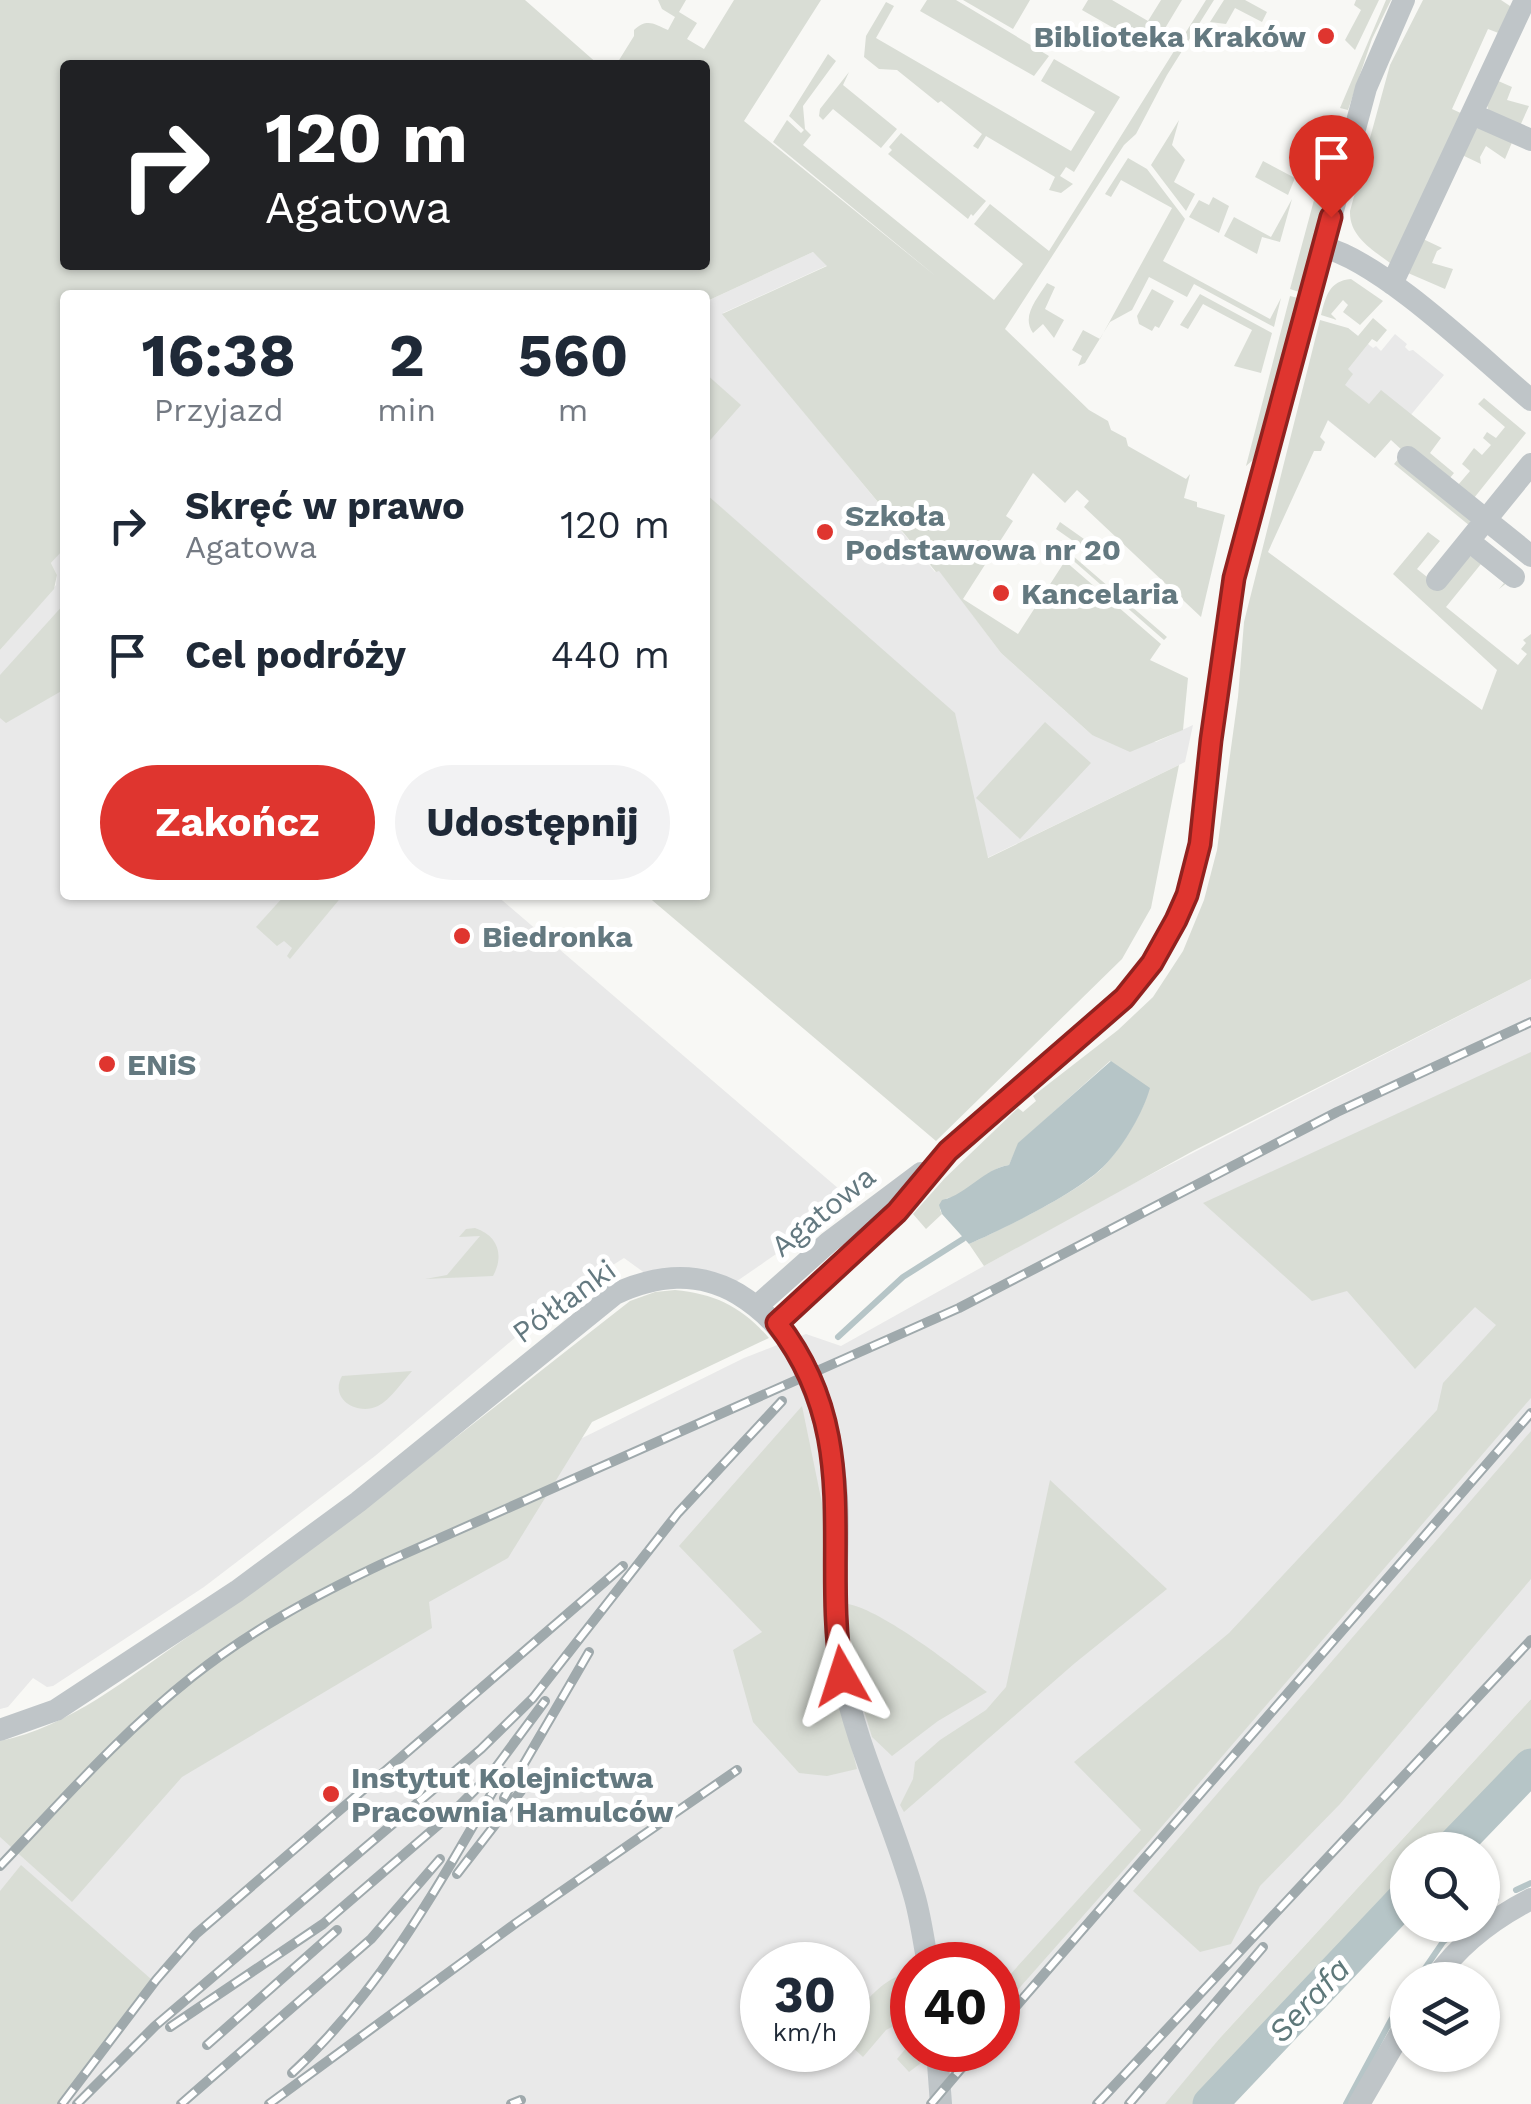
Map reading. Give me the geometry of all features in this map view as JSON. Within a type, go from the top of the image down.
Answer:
[{"type":"street","name":"Agatowa","points":[[777,1323],[897,1212],[931,1168],[1124,998],[1152,963],[1176,920],[1200,844],[1234,578],[1366,88],[1404,0]]},
{"type":"street","points":[[1392,284],[1525,0]]},
{"type":"street","points":[[1472,114],[1531,140]]},
{"type":"street","points":[[1323,247],[1346,255],[1392,284],[1531,400]]},
{"type":"street","points":[[1408,457],[1531,556]]},
{"type":"street","points":[[1437,580],[1531,464]]},
{"type":"street","points":[[1469,541],[1514,578]]},
{"type":"street","name":"Agatowa","points":[[757,1306],[829,1242],[931,1168]]},
{"type":"street","name":"Półłanki","points":[[0,1730],[37,1719],[84,1693],[299,1547],[614,1294],[653,1279],[674,1276],[716,1284],[757,1306],[777,1323],[803,1367],[830,1442],[837,1494],[836,1635],[842,1676],[914,1894],[923,1942]]},
{"type":"street","points":[[1448,1962],[1478,1932],[1531,1899]]},
{"type":"street","points":[[1359,2104],[1390,2051]]},
{"type":"street","points":[[939,2072],[941,2104]]},
{"type":"shaded area","points":[[0,0],[525,0],[593,60],[60,60],[60,270],[710,270],[710,60],[619,60],[639,26],[651,23],[668,30],[675,17],[662,9],[658,0],[686,0],[679,12],[697,23],[687,39],[704,49],[734,0],[821,0],[744,121],[938,278],[773,142],[787,120],[801,133],[804,130],[789,116],[828,54],[836,61],[803,106],[805,129],[811,135],[803,145],[994,300],[1023,264],[974,224],[990,204],[1049,251],[1206,0],[1214,0],[1136,134],[1124,145],[1005,329],[1089,410],[1108,421],[1111,430],[1126,438],[1128,446],[1186,479],[1190,474],[1184,498],[1197,502],[1197,507],[1225,515],[1201,617],[1084,507],[1089,501],[1077,490],[1065,503],[1033,473],[1006,516],[1013,521],[963,599],[1018,634],[1065,561],[1161,644],[1150,660],[1188,678],[1183,730],[1130,752],[1092,735],[1001,653],[939,571],[722,314],[827,266],[813,252],[710,300],[710,290],[60,290],[60,553],[51,563],[57,575],[54,589],[0,650]]},
{"type":"shaded area","points":[[927,0],[956,0],[1049,56],[1034,76],[920,11]]},
{"type":"shaded area","points":[[963,0],[1030,0],[1013,29]]},
{"type":"shaded area","points":[[1088,0],[1112,0],[1148,21],[1161,0],[1182,0],[1152,50],[1082,10]]},
{"type":"shaded area","points":[[1224,0],[1245,0],[1267,12],[1262,22],[1235,8],[1226,24],[1210,22]]},
{"type":"shaded area","points":[[1356,0],[1379,0],[1355,50],[1345,40],[1361,10],[1354,5]]},
{"type":"shaded area","points":[[1386,0],[1391,0],[1372,39],[1348,110],[1340,108]]},
{"type":"shaded area","points":[[1423,0],[1501,0],[1513,8],[1501,34],[1488,29],[1452,109],[1465,115],[1394,266],[1358,236],[1350,211],[1390,65]]},
{"type":"shaded area","points":[[886,2],[894,6],[876,38],[1071,151],[1095,112],[1041,81],[1054,59],[1120,97],[1074,172],[1066,167],[1060,176],[1073,184],[1061,193],[1049,190],[1055,177],[986,136],[978,149],[973,146],[982,134],[897,70],[879,69],[864,57],[866,36]]},
{"type":"shaded area","points":[[849,72],[843,85],[897,129],[881,148],[833,109],[823,120],[819,116],[820,109]]},
{"type":"shaded area","points":[[1496,80],[1512,87],[1507,100],[1529,106],[1520,126],[1489,112],[1486,102]]},
{"type":"shaded area","points":[[1179,120],[1172,145],[1185,160],[1174,182],[1195,194],[1186,211],[1151,165]]},
{"type":"shaded area","points":[[1482,126],[1513,140],[1505,159],[1486,146],[1481,164],[1462,155],[1473,130]]},
{"type":"shaded area","points":[[901,133],[986,201],[973,216],[968,219],[888,154]]},
{"type":"shaded area","points":[[1128,158],[1147,169],[1185,219],[1163,261],[1270,319],[1281,298],[1274,327],[1194,284],[1187,297],[1149,277],[1132,310],[1110,322],[1103,333],[1172,208],[1121,180],[1111,197],[1105,194]]},
{"type":"shaded area","points":[[1263,161],[1295,178],[1288,195],[1255,177]]},
{"type":"shaded area","points":[[1317,189],[1324,202],[1299,292],[1290,289]]},
{"type":"shaded area","points":[[1213,197],[1229,206],[1219,233],[1189,217],[1199,200],[1209,205]]},
{"type":"shaded area","points":[[1292,199],[1280,242],[1262,237],[1257,254],[1224,236],[1234,217],[1271,237]]},
{"type":"shaded area","points":[[1423,239],[1442,248],[1432,263],[1453,269],[1445,289],[1408,273]]},
{"type":"shaded area","name":"Szkoła Podstawowa nr 20","points":[[813,252],[828,265],[723,313],[935,572],[939,570],[1001,653],[1092,735],[1156,742],[1193,725],[1185,762],[987,858],[805,583],[710,498],[710,300]]},
{"type":"shaded area","points":[[1351,279],[1383,301],[1360,325],[1343,312],[1348,305],[1343,300],[1331,314],[1337,320],[1321,315],[1333,286]]},
{"type":"shaded area","points":[[1047,283],[1055,287],[1045,309],[1064,320],[1054,338],[1043,324],[1033,333],[1029,320]]},
{"type":"shaded area","points":[[1152,289],[1174,301],[1159,328],[1155,326],[1152,331],[1139,324],[1137,316]]},
{"type":"shaded area","points":[[1200,294],[1272,333],[1261,373],[1234,366],[1252,330],[1203,304],[1188,329],[1180,325]]},
{"type":"shaded area","points":[[1290,296],[1298,298],[1253,460],[1246,466]]},
{"type":"shaded area","points":[[1373,318],[1387,330],[1377,342],[1372,339],[1348,369],[1353,374],[1345,385],[1369,404],[1381,390],[1441,438],[1430,453],[1454,473],[1449,479],[1470,526],[1394,464],[1404,452],[1391,440],[1375,458],[1328,420],[1320,437],[1325,442],[1321,451],[1314,451],[1268,552],[1482,710],[1497,670],[1393,574],[1428,532],[1440,541],[1417,569],[1441,588],[1469,556],[1476,557],[1508,582],[1499,589],[1504,583],[1481,564],[1446,607],[1518,665],[1527,654],[1521,649],[1526,643],[1523,640],[1531,634],[1531,979],[1193,1151],[984,1266],[969,1244],[1042,1208],[1095,1174],[1119,1148],[1142,1108],[1149,1089],[1110,1061],[1019,1143],[1009,1165],[991,1172],[963,1193],[947,1198],[940,1210],[942,1214],[926,1229],[913,1214],[1018,1108],[1023,1112],[1036,1101],[1033,1096],[1118,1030],[1153,997],[1183,951],[1204,900],[1217,850],[1244,622],[1320,320],[1348,328],[1358,336]]},
{"type":"shaded area","points":[[1348,328],[1381,351],[1395,334],[1409,351],[1413,350],[1444,375],[1375,458],[1305,402]]},
{"type":"shaded area","points":[[1083,330],[1100,339],[1085,363],[1078,366],[1082,356],[1072,350]]},
{"type":"shaded area","points":[[710,377],[741,405],[710,440]]},
{"type":"shaded area","points":[[1484,398],[1526,433],[1474,498],[1458,485],[1470,471],[1462,464],[1474,448],[1482,455],[1491,445],[1483,438],[1487,432],[1496,438],[1505,427],[1478,404]]},
{"type":"shaded area","points":[[710,497],[955,713],[988,858],[1179,765],[1151,908],[1122,959],[936,1141],[652,900],[710,900]]},
{"type":"shaded area","points":[[1060,522],[1084,539],[1073,556],[1167,637],[1164,640],[1068,556],[1076,543],[1056,529]]},
{"type":"shaded area","points":[[60,552],[60,900],[502,900],[853,1201],[727,1288],[653,1279],[624,1258],[567,1294],[375,1456],[204,1587],[53,1686],[47,1687],[33,1678],[8,1707],[0,1709],[0,650],[56,585],[57,575],[51,563]]},
{"type":"shaded area","points":[[60,609],[60,692],[6,723],[0,718],[0,675]]},
{"type":"shaded area","points":[[1045,722],[1091,763],[1020,839],[976,798]]},
{"type":"shaded area","points":[[280,900],[339,900],[290,959],[287,956],[292,948],[284,941],[277,946],[256,927]]},
{"type":"shaded area","points":[[1531,979],[1531,1699],[1409,1832],[1390,1832],[1390,1853],[1219,2039],[1169,2104],[0,2104],[0,1818],[301,1577],[744,1358],[806,1334],[841,1346],[1109,1196]]},
{"type":"shaded area","points":[[1531,1052],[1531,1398],[1020,1987],[1020,1964],[1141,1830],[1074,1762],[1229,1633],[1437,1410],[1443,1383],[1496,1325],[1475,1307],[1415,1369],[1347,1291],[1312,1301],[1203,1203]]},
{"type":"shaded area","points":[[1111,1061],[1150,1088],[1138,1118],[1113,1156],[1094,1175],[1061,1197],[969,1244],[942,1214],[942,1200],[960,1193],[991,1171],[1009,1165],[1018,1143]]},
{"type":"shaded area","points":[[475,1228],[489,1236],[497,1247],[493,1276],[425,1279],[447,1275],[480,1236],[459,1237],[466,1229]]},
{"type":"shaded area","points":[[675,1290],[727,1304],[769,1338],[592,1422],[508,1558],[429,1602],[432,1628],[182,1777],[72,1902],[0,1837],[0,1741],[74,1713],[120,1684],[355,1515],[630,1301]]},
{"type":"shaded area","points":[[412,1371],[387,1399],[370,1409],[354,1407],[339,1392],[342,1376]]},
{"type":"shaded area","points":[[802,1406],[823,1508],[827,1633],[857,1769],[827,1776],[799,1773],[753,1722],[733,1650],[762,1632],[679,1546]]},
{"type":"shaded area","points":[[1531,1431],[1531,1579],[1340,1804],[1260,1886],[1231,1944],[1200,1952],[1133,1891]]},
{"type":"shaded area","points":[[1050,1480],[1167,1589],[1075,1663],[904,1812],[900,1805],[913,1779],[915,1762],[986,1710],[1006,1687]]},
{"type":"shaded area","points":[[848,1604],[899,1628],[987,1692],[938,1721],[892,1756],[872,1737],[851,1668]]},
{"type":"shaded area","points":[[1531,1699],[1531,1777],[1476,1832],[1409,1832]]},
{"type":"shaded area","points":[[1390,1853],[1390,1920],[1227,2104],[1165,2104],[1219,2039]]},
{"type":"shaded area","points":[[21,1865],[151,1979],[57,2104],[0,2104],[0,1891]]},
{"type":"shaded area","points":[[890,1980],[890,2028],[870,2049],[870,1998]]},
{"type":"waterway","points":[[838,1337],[903,1277],[963,1239]]},
{"type":"waterway","name":"Serafa","points":[[1467,1832],[1531,1766]]},
{"type":"waterway","points":[[1516,1890],[1531,1883]]},
{"type":"waterway","name":"Serafa","points":[[1210,2104],[1390,1914]]},
{"type":"waterway","points":[[1429,1962],[1443,1942]]},
{"type":"waterway","points":[[1346,2104],[1390,2022]]},
{"type":"railway","points":[[0,1866],[93,1768],[166,1699],[237,1644],[309,1601],[384,1563],[959,1308],[1337,1112],[1531,1022]]},
{"type":"railway","points":[[77,2104],[155,2026],[481,1749],[533,1698],[678,1513],[782,1401]]},
{"type":"railway","points":[[1020,2002],[1531,1413]]},
{"type":"railway","points":[[62,2104],[196,1934],[623,1566]]},
{"type":"railway","points":[[1097,2104],[1531,1640]]},
{"type":"railway","points":[[504,1798],[589,1652]]},
{"type":"railway","points":[[170,2027],[323,1924],[451,1814],[491,1774],[545,1701]]},
{"type":"railway","points":[[269,2104],[516,1923],[737,1770]]},
{"type":"railway","points":[[292,2073],[325,2040],[383,1969],[434,1892],[504,1772]]},
{"type":"railway","points":[[457,1874],[521,1791]]},
{"type":"railway","points":[[181,2104],[371,1939],[440,1859]]},
{"type":"railway","points":[[207,2045],[337,1930]]},
{"type":"railway","points":[[1129,2104],[1263,1947]]},
{"type":"railway","points":[[931,2104],[958,2072]]},
{"type":"railway","points":[[511,2104],[521,2100]]},
{"type":"place","name":"Biblioteka Kraków","points":[[1326,36]]},
{"type":"place","name":"Szkoła Podstawowa nr 20","points":[[825,532]]},
{"type":"place","name":"Kancelaria","points":[[1001,593]]},
{"type":"place","name":"Biedronka","points":[[462,936]]},
{"type":"place","name":"ENiS","points":[[107,1064]]},
{"type":"place","name":"Instytut Kolejnictwa Pracownia Hamulców","points":[[331,1794]]},
{"type":"route","points":[[842,1676],[836,1635],[838,1512],[832,1454],[814,1392],[796,1352],[777,1323],[897,1212],[948,1151],[1106,1016],[1164,944],[1187,895],[1200,844],[1234,578],[1331,217]]}]
